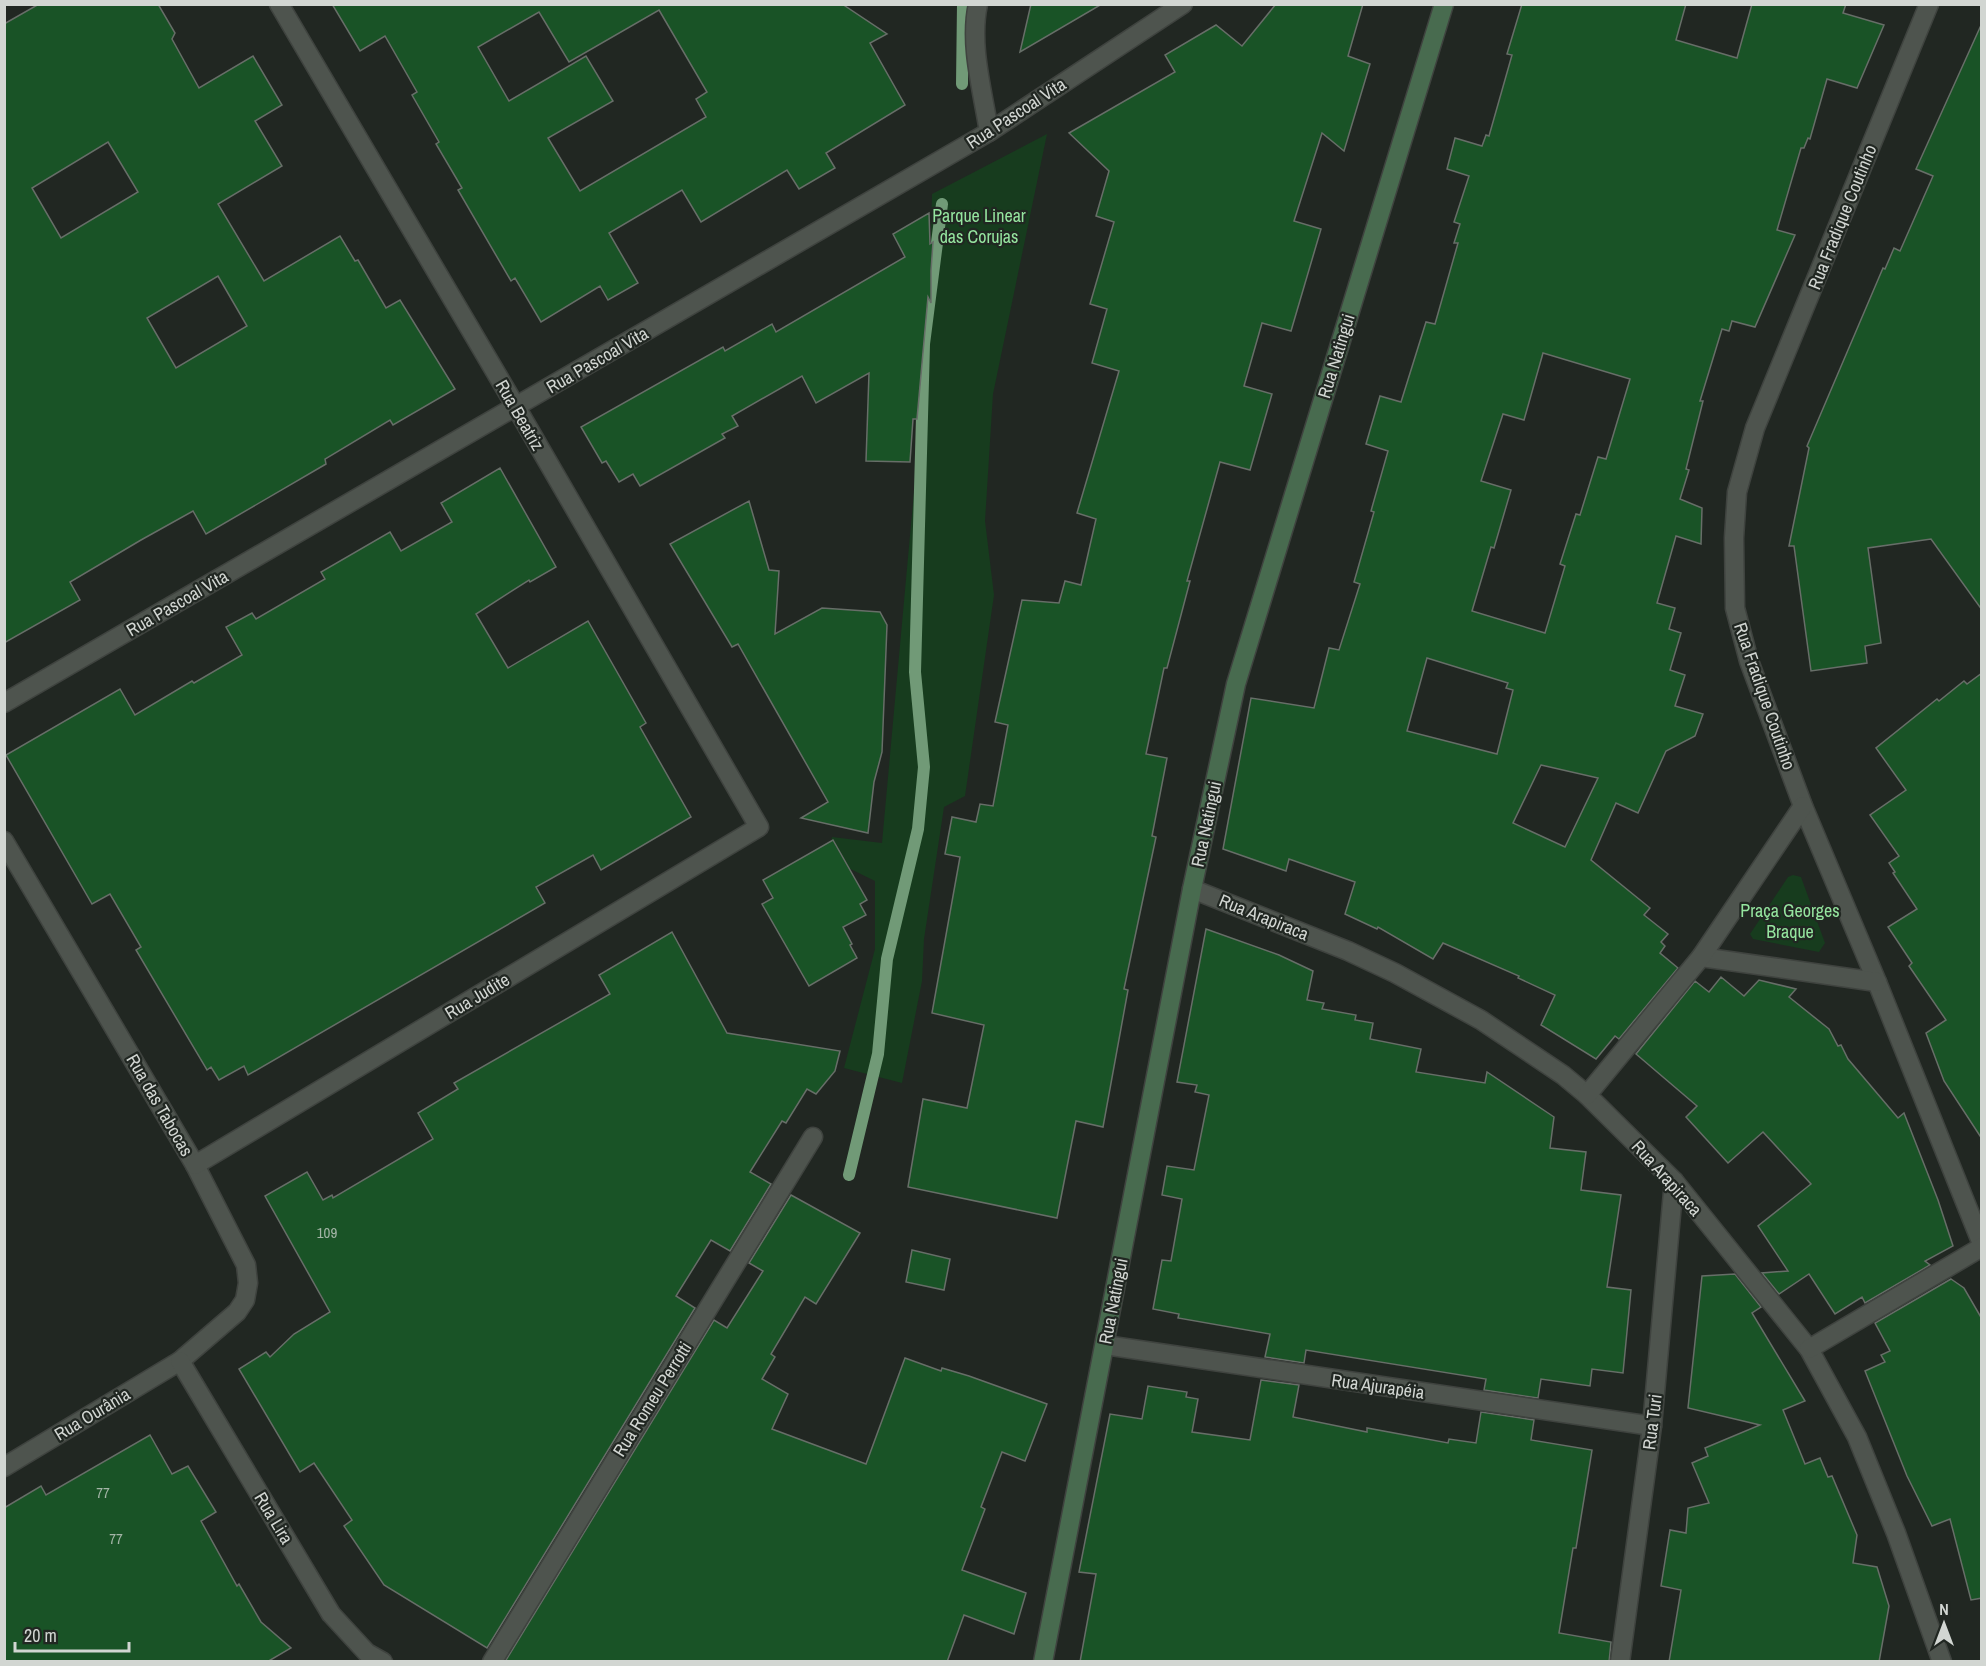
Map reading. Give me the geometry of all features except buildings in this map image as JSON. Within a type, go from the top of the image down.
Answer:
[{"type":"street","name":"Rua Beatriz","points":[[279,4],[759,827]]},
{"type":"street","points":[[978,4],[975,14],[975,46],[989,132]]},
{"type":"street","name":"Rua Pascoal Vita","points":[[4,703],[989,132],[1183,4]]},
{"type":"street","name":"Rua Natingui","points":[[1042,1662],[1192,889],[1236,684],[1444,4]]},
{"type":"street","name":"Rua Fradique Coutinho","points":[[1929,4],[1755,428],[1737,492],[1734,538],[1735,608],[1749,661],[1803,806],[1982,1246]]},
{"type":"street","points":[[1587,1095],[1701,957],[1803,806]]},
{"type":"street","name":"Rua Judite","points":[[195,1165],[759,827]]},
{"type":"street","name":"Rua das Tabocas","points":[[4,842],[195,1165],[246,1265],[248,1283],[245,1300],[237,1312],[180,1360]]},
{"type":"street","name":"Rua Arapiraca","points":[[1192,889],[1348,951],[1395,973],[1480,1020],[1563,1075],[1587,1095],[1674,1181],[1809,1349],[1857,1437],[1896,1533],[1942,1662]]},
{"type":"street","points":[[1701,957],[1876,982]]},
{"type":"street","name":"Rua Romeu Perrotti","points":[[492,1662],[813,1137]]},
{"type":"street","name":"Rua Turi","points":[[1620,1662],[1652,1426],[1674,1181]]},
{"type":"street","points":[[1809,1349],[1982,1246]]},
{"type":"street","name":"Rua Ajurapéia","points":[[1105,1345],[1652,1426]]},
{"type":"street","name":"Rua Ourânia","points":[[4,1467],[180,1360]]},
{"type":"street","name":"Rua Lira","points":[[180,1360],[331,1614],[367,1653],[383,1662]]},
{"type":"green space","name":"Parque Linear das Corujas","points":[[1047,134],[993,394],[985,521],[994,595],[965,796],[944,807],[924,939],[922,981],[902,1083],[844,1068],[875,949],[875,881],[828,858],[832,837],[882,843],[929,327],[932,194]]},
{"type":"green space","name":"Praça Georges Braque","points":[[1793,875],[1801,877],[1825,943],[1819,952],[1753,939],[1750,934],[1788,877]]},
{"type":"waterway","points":[[962,84],[963,4]]},
{"type":"waterway","points":[[849,1175],[878,1054],[887,959],[918,829],[924,767],[915,672],[924,344],[942,204]]}]
